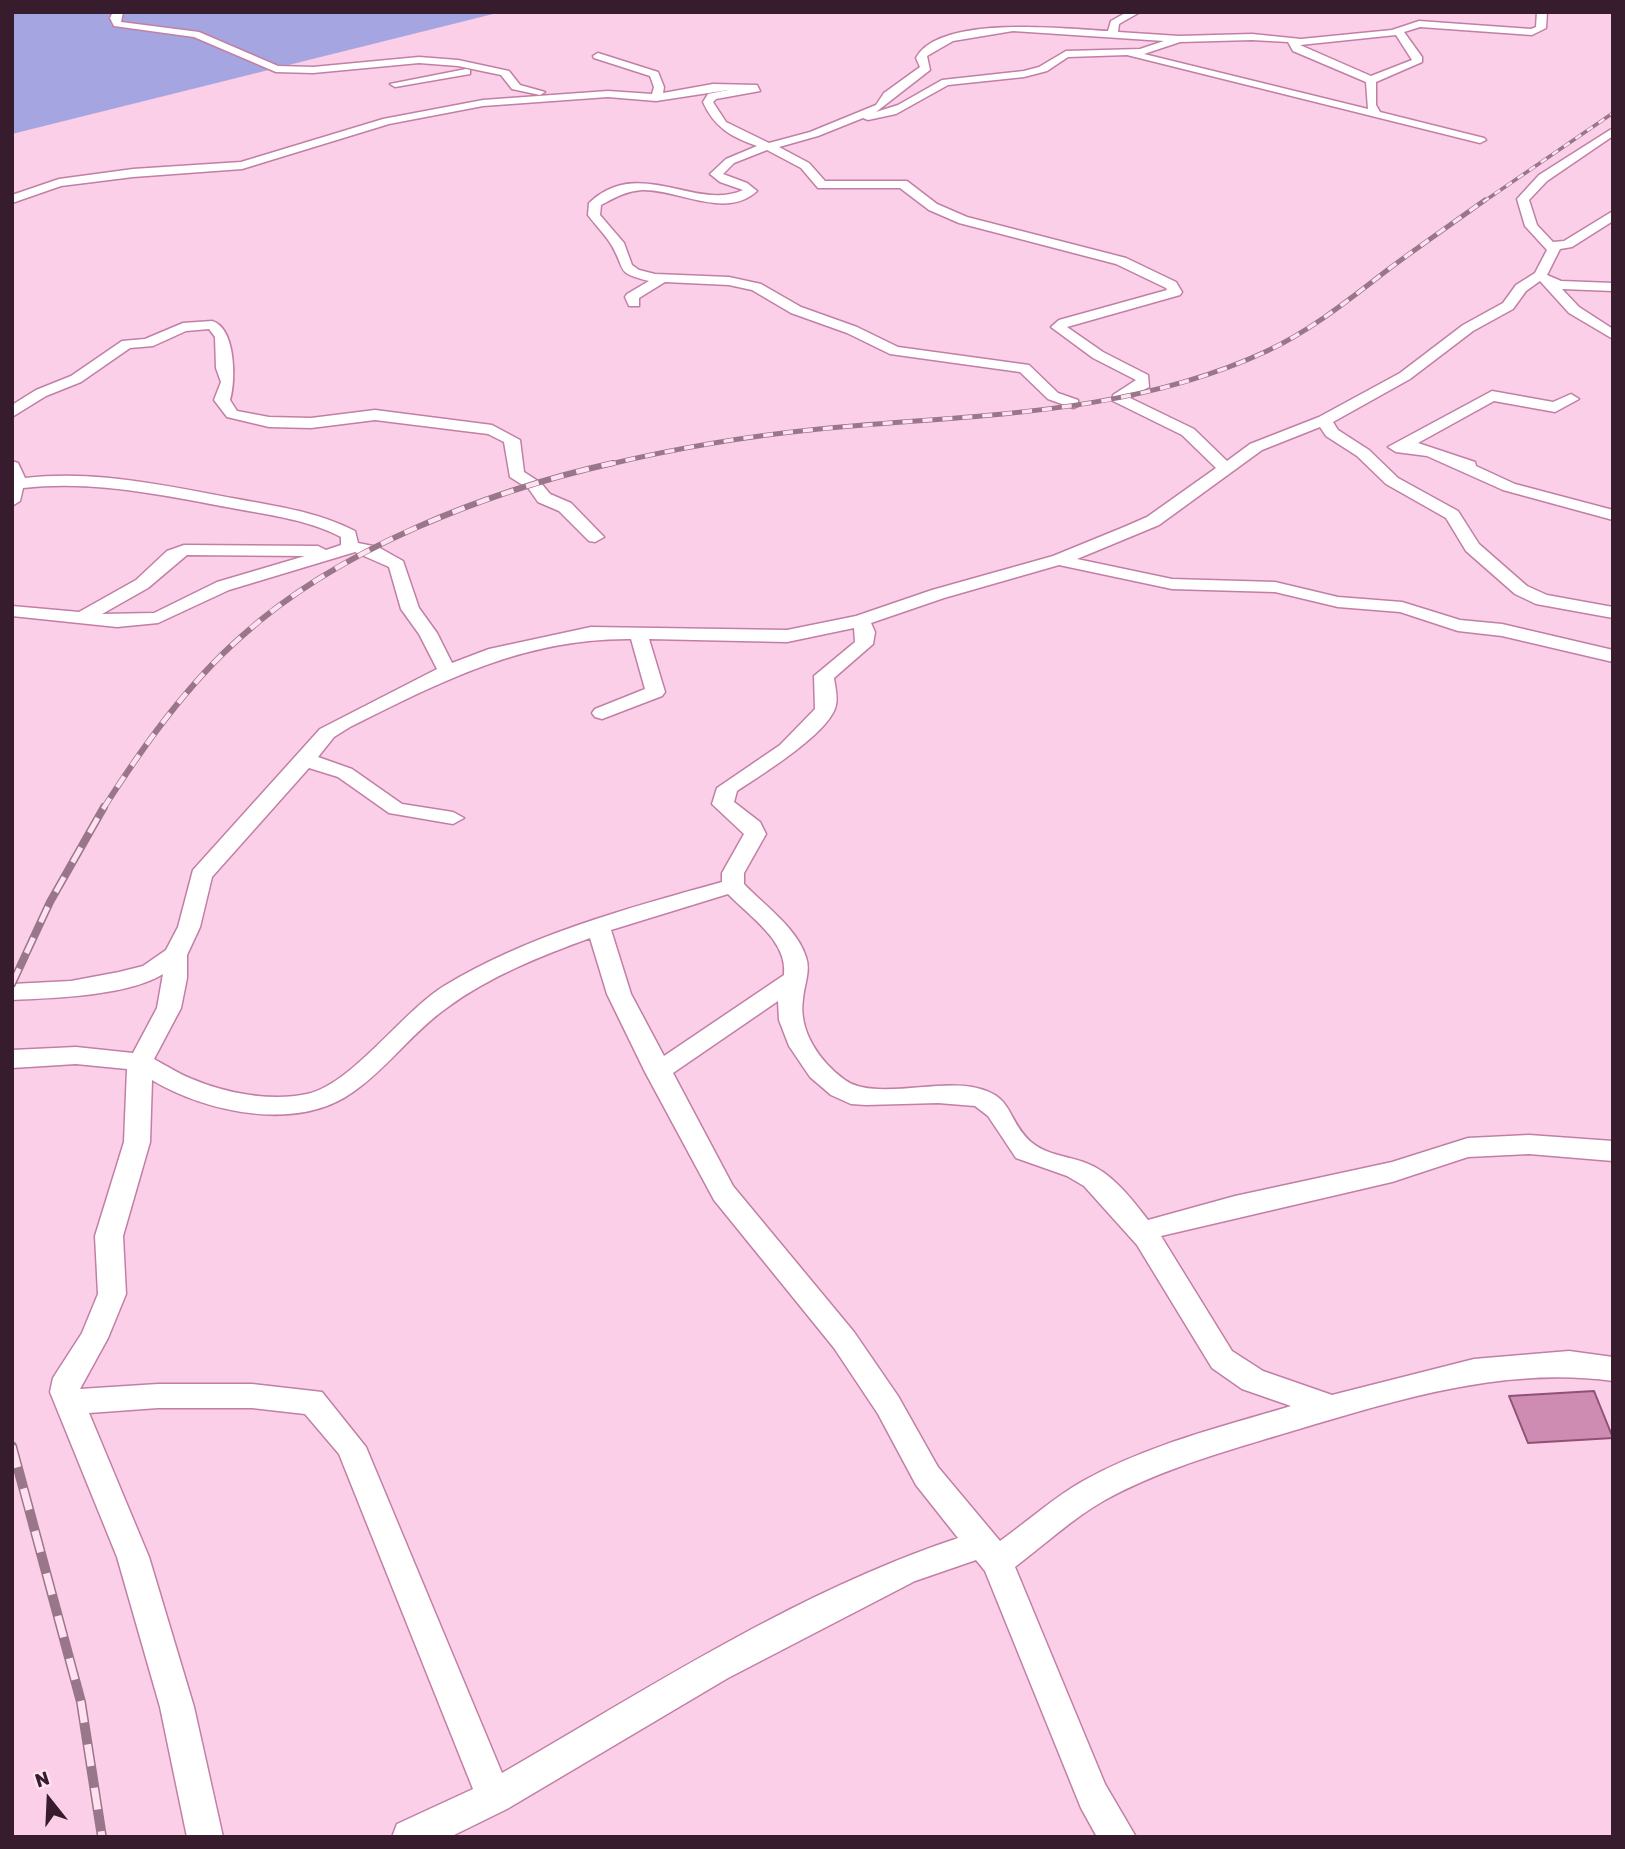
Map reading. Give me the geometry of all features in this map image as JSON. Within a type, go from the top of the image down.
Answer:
[{"type":"street","points":[[118,12],[115,18],[117,24],[196,34],[276,69],[313,70],[419,60],[460,63],[505,72],[511,83],[523,90],[581,96]]},
{"type":"street","points":[[1113,34],[1114,23],[1135,12]]},
{"type":"street","points":[[1073,403],[1053,396],[1024,368],[895,351],[852,330],[796,310],[756,287],[720,280],[663,278],[634,273],[626,267],[619,246],[594,215],[596,203],[608,194],[638,186],[669,187],[694,197],[730,200],[742,198],[751,191],[747,187],[720,179],[716,174],[730,161],[768,145],[814,134],[880,107],[888,95],[926,68],[921,58],[923,54],[950,37],[1013,28],[1179,39],[1232,36],[1297,40],[1398,31],[1428,24],[1532,32],[1541,27],[1542,12]]},
{"type":"street","points":[[1297,40],[1292,45],[1297,49],[1371,80],[1417,61],[1417,57],[1398,31]]},
{"type":"street","points":[[1128,54],[1179,39]]},
{"type":"street","points":[[849,119],[891,114],[936,85],[954,79],[1033,73],[1073,52],[1128,54],[1480,140]]},
{"type":"street","points":[[598,56],[654,74],[659,88],[656,98]]},
{"type":"street","points":[[395,84],[480,69]]},
{"type":"street","points":[[1371,80],[1371,105],[1376,114]]},
{"type":"street","points":[[12,199],[59,183],[133,173],[242,165],[387,121],[483,103],[615,94],[656,98],[713,87],[756,88],[718,94],[708,102],[714,117],[727,131],[768,145],[810,169],[813,178],[822,185],[903,184],[933,207],[954,216],[1121,261],[1171,285],[1175,292],[1064,323],[1058,327],[1098,355],[1143,378],[1144,384],[1118,398],[1188,432],[1224,467]]},
{"type":"street","points":[[1544,279],[1553,254],[1551,246],[1531,226],[1523,199],[1543,178],[1613,131]]},
{"type":"street","points":[[1551,246],[1567,244],[1613,215]]},
{"type":"street","points":[[634,303],[632,297],[663,278]]},
{"type":"street","points":[[1544,279],[1574,310],[1613,335]]},
{"type":"street","points":[[205,1837],[177,1707],[133,1557],[67,1402],[68,1378],[94,1338],[112,1294],[109,1236],[138,1142],[140,1063],[169,1008],[175,978],[175,956],[189,927],[201,875],[305,760],[313,746],[335,728],[448,671],[496,653],[591,633],[638,632],[759,638],[787,636],[860,621],[938,594],[1059,559],[1153,521],[1224,467],[1256,447],[1324,420],[1405,376],[1468,328],[1508,306],[1521,288],[1544,279],[1579,287],[1613,287]]},
{"type":"street","points":[[12,412],[41,393],[76,379],[124,345],[151,342],[183,327],[212,325],[221,332],[222,372],[228,382],[222,400],[232,414],[269,422],[311,423],[368,414],[492,430],[512,440],[516,474],[536,486],[544,498],[565,507],[595,537]]},
{"type":"street","points":[[1399,447],[1495,395],[1555,407],[1571,399]]},
{"type":"street","points":[[1324,420],[1332,433],[1352,445],[1392,481],[1452,514],[1472,547],[1521,590],[1542,600],[1613,613]]},
{"type":"street","points":[[1352,445],[1375,450],[1421,447],[1473,473],[1522,491],[1613,515]]},
{"type":"street","points":[[1456,463],[1476,466]]},
{"type":"street","points":[[12,466],[17,475],[12,501]]},
{"type":"street","points":[[12,611],[141,621],[159,618],[223,586],[342,549],[349,535],[318,519],[187,492],[75,479],[17,484]]},
{"type":"street","points":[[81,618],[142,584],[173,555],[184,550],[372,551],[397,565],[410,609],[428,632],[448,671]]},
{"type":"street","points":[[1059,559],[1172,584],[1275,587],[1338,602],[1415,610],[1458,625],[1502,630],[1613,656]]},
{"type":"street","points":[[860,621],[866,632],[864,645],[824,677],[827,704],[824,711],[787,749],[727,789],[723,797],[723,804],[752,827],[755,834],[733,873],[733,886],[790,949],[797,968],[790,1007],[796,1034],[814,1064],[837,1089],[866,1097],[982,1098],[999,1111],[1021,1149],[1037,1159],[1076,1169],[1092,1177],[1142,1232],[1172,1275],[1213,1350],[1229,1366],[1250,1379],[1332,1407]]},
{"type":"street","points":[[602,713],[655,692],[638,632]]},
{"type":"street","points":[[305,760],[345,773],[396,809],[453,818]]},
{"type":"street","points":[[12,1059],[91,1058],[140,1063],[182,1085],[232,1098],[271,1104],[314,1103],[330,1095],[372,1063],[409,1025],[448,994],[546,945],[733,886]]},
{"type":"street","points":[[599,928],[619,993],[657,1072],[723,1193],[844,1340],[888,1405],[927,1476],[990,1553],[1088,1784],[1118,1837]]},
{"type":"street","points":[[12,992],[71,989],[119,980],[151,971],[175,956]]},
{"type":"street","points":[[657,1072],[793,980]]},
{"type":"street","points":[[1142,1232],[1200,1214],[1396,1171],[1457,1149],[1483,1145],[1565,1146],[1613,1151]]},
{"type":"street","points":[[410,1837],[494,1797],[716,1667],[830,1608],[906,1570],[990,1553],[1122,1476],[1200,1446],[1332,1407],[1475,1371],[1569,1363],[1613,1369]]},
{"type":"street","points":[[67,1402],[158,1396],[251,1396],[312,1401],[351,1447],[494,1797]]},
{"type":"shaded area","points":[[12,12],[501,12],[12,134]]},
{"type":"building","points":[[1594,1391],[1613,1438],[1528,1443],[1509,1396]]},
{"type":"railway","points":[[1483,202],[1613,113]]},
{"type":"railway","points":[[606,465],[758,436],[1042,410],[1156,389],[1212,373],[1267,351],[1300,333],[1485,200]]},
{"type":"railway","points":[[103,809],[133,763],[184,696],[242,636],[280,605],[323,576],[417,527],[516,490],[613,463]]},
{"type":"railway","points":[[12,984],[50,902],[104,807]]},
{"type":"railway","points":[[12,1446],[81,1702],[102,1837]]}]
